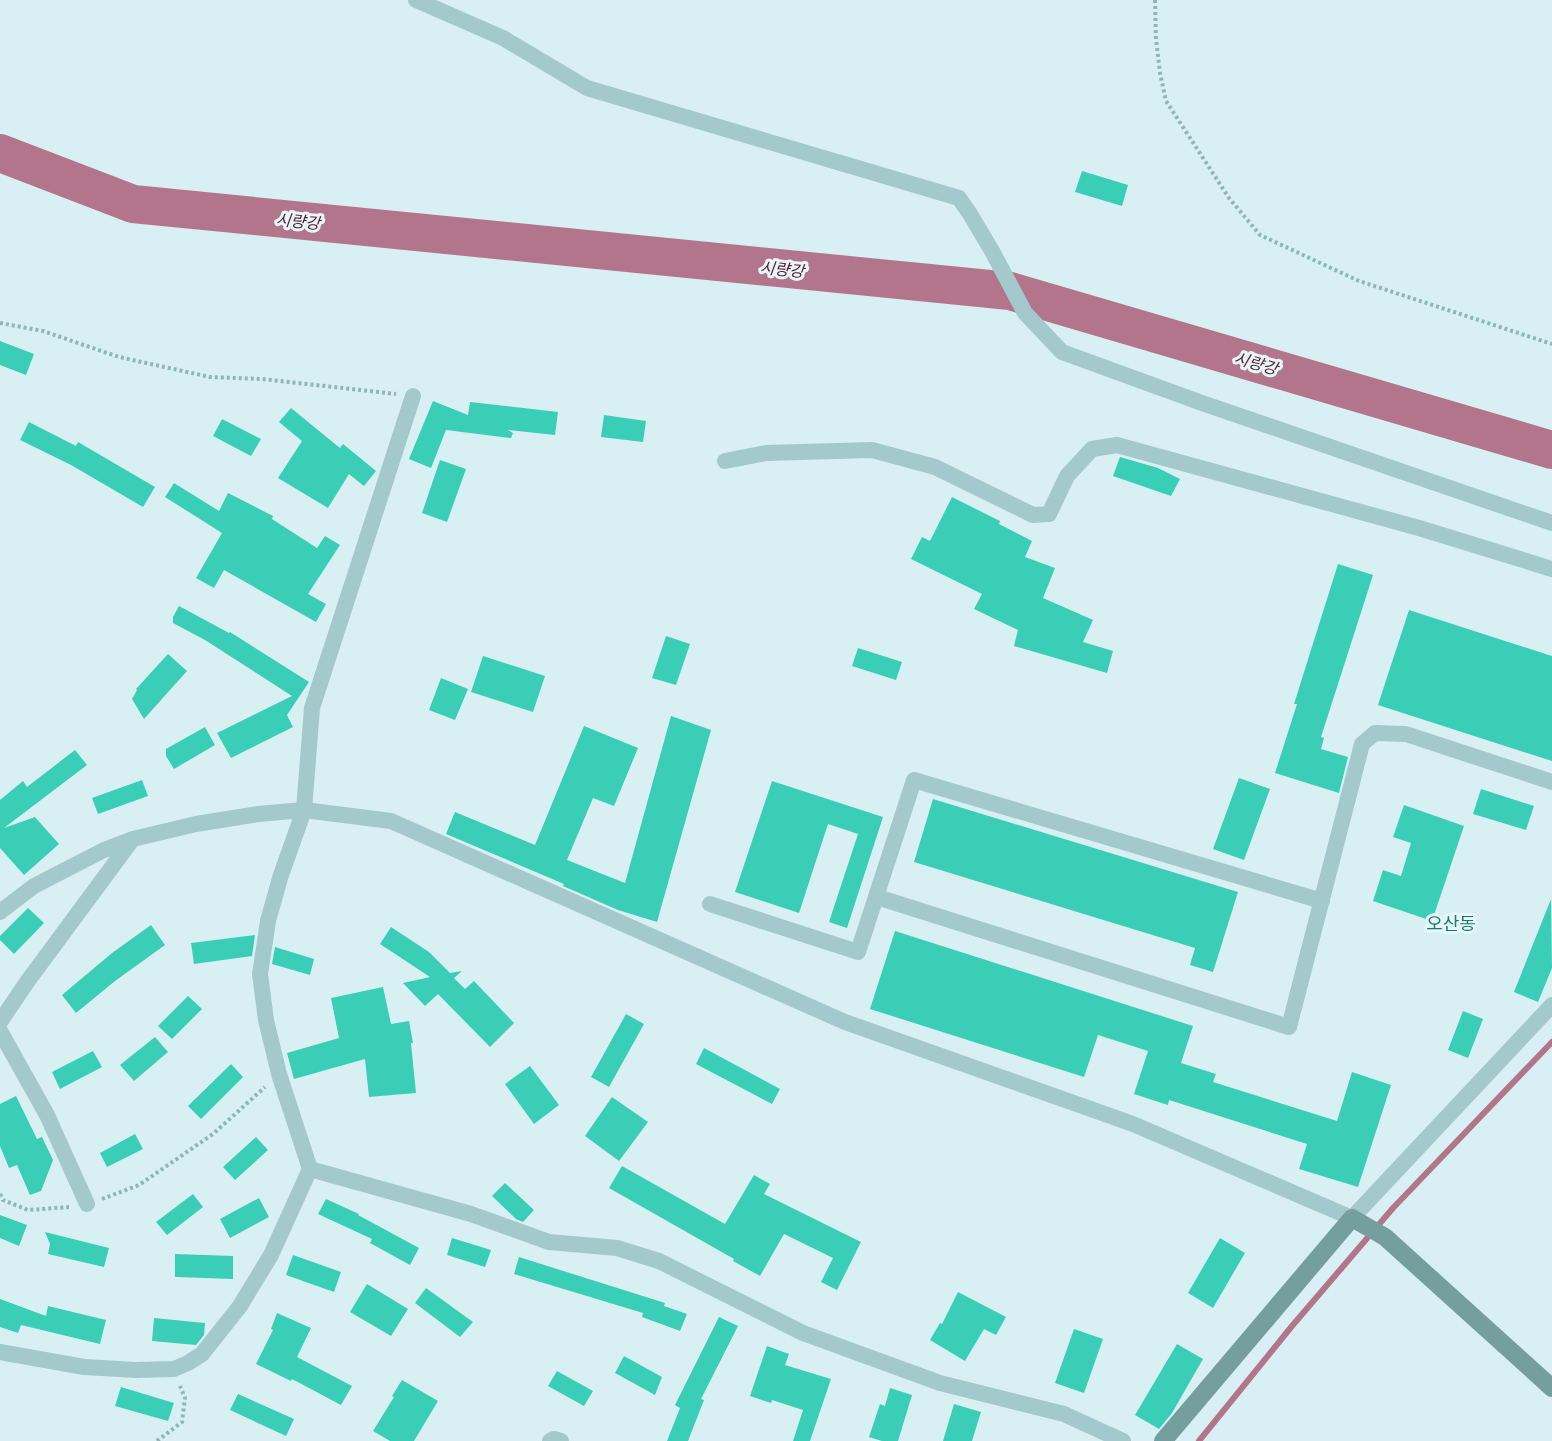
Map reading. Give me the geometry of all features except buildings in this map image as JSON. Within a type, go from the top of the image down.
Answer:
[{"type":"street","points":[[416,0],[502,38],[587,88],[958,198],[992,251],[1024,313],[1062,352],[1202,403],[1552,523]]},
{"type":"street","points":[[0,1352],[84,1368],[174,1369],[188,1363],[202,1354],[240,1306],[271,1255],[310,1169],[279,1074],[266,1020],[260,974],[268,921],[280,878],[304,810],[312,708],[413,396]]},
{"type":"street","points":[[725,461],[766,453],[872,450],[935,467],[1033,515],[1049,514],[1067,476],[1092,449],[1117,444],[1419,528],[1552,569]]},
{"type":"street","points":[[877,897],[1289,1028],[1362,744],[1375,733],[1406,734],[1552,782]]},
{"type":"street","points":[[710,904],[858,952],[914,780],[1322,901]]},
{"type":"street","points":[[0,912],[34,886],[104,850],[133,839],[196,824],[258,814],[304,810],[391,821],[845,1022],[1133,1124],[1359,1222],[1385,1238],[1552,1388]]},
{"type":"street","points":[[0,1022],[133,839]]},
{"type":"street","points":[[1163,1441],[1552,1005]]},
{"type":"street","points":[[0,1031],[47,1115],[87,1204]]},
{"type":"street","points":[[310,1169],[471,1214],[549,1242],[617,1248],[659,1261],[803,1333],[940,1383],[1064,1414],[1123,1441]]},
{"type":"street","points":[[550,1441],[554,1439],[561,1441]]},
{"type":"path","points":[[1155,0],[1156,39],[1166,101],[1228,198],[1260,235],[1359,281],[1552,344]]},
{"type":"path","points":[[0,324],[43,331],[119,357],[210,377],[262,379],[413,396]]},
{"type":"path","points":[[0,1194],[3,1200],[28,1210],[87,1204],[139,1185],[213,1134],[279,1074]]},
{"type":"path","points":[[157,1441],[182,1422],[185,1398],[174,1369]]},
{"type":"waterway","name":"시량강","points":[[0,153],[133,204],[1010,291],[1552,450]]},
{"type":"waterway","points":[[1199,1441],[1292,1326],[1393,1208],[1552,1042]]},
{"type":"district","name":"오산동","points":[[1451,923]]}]
